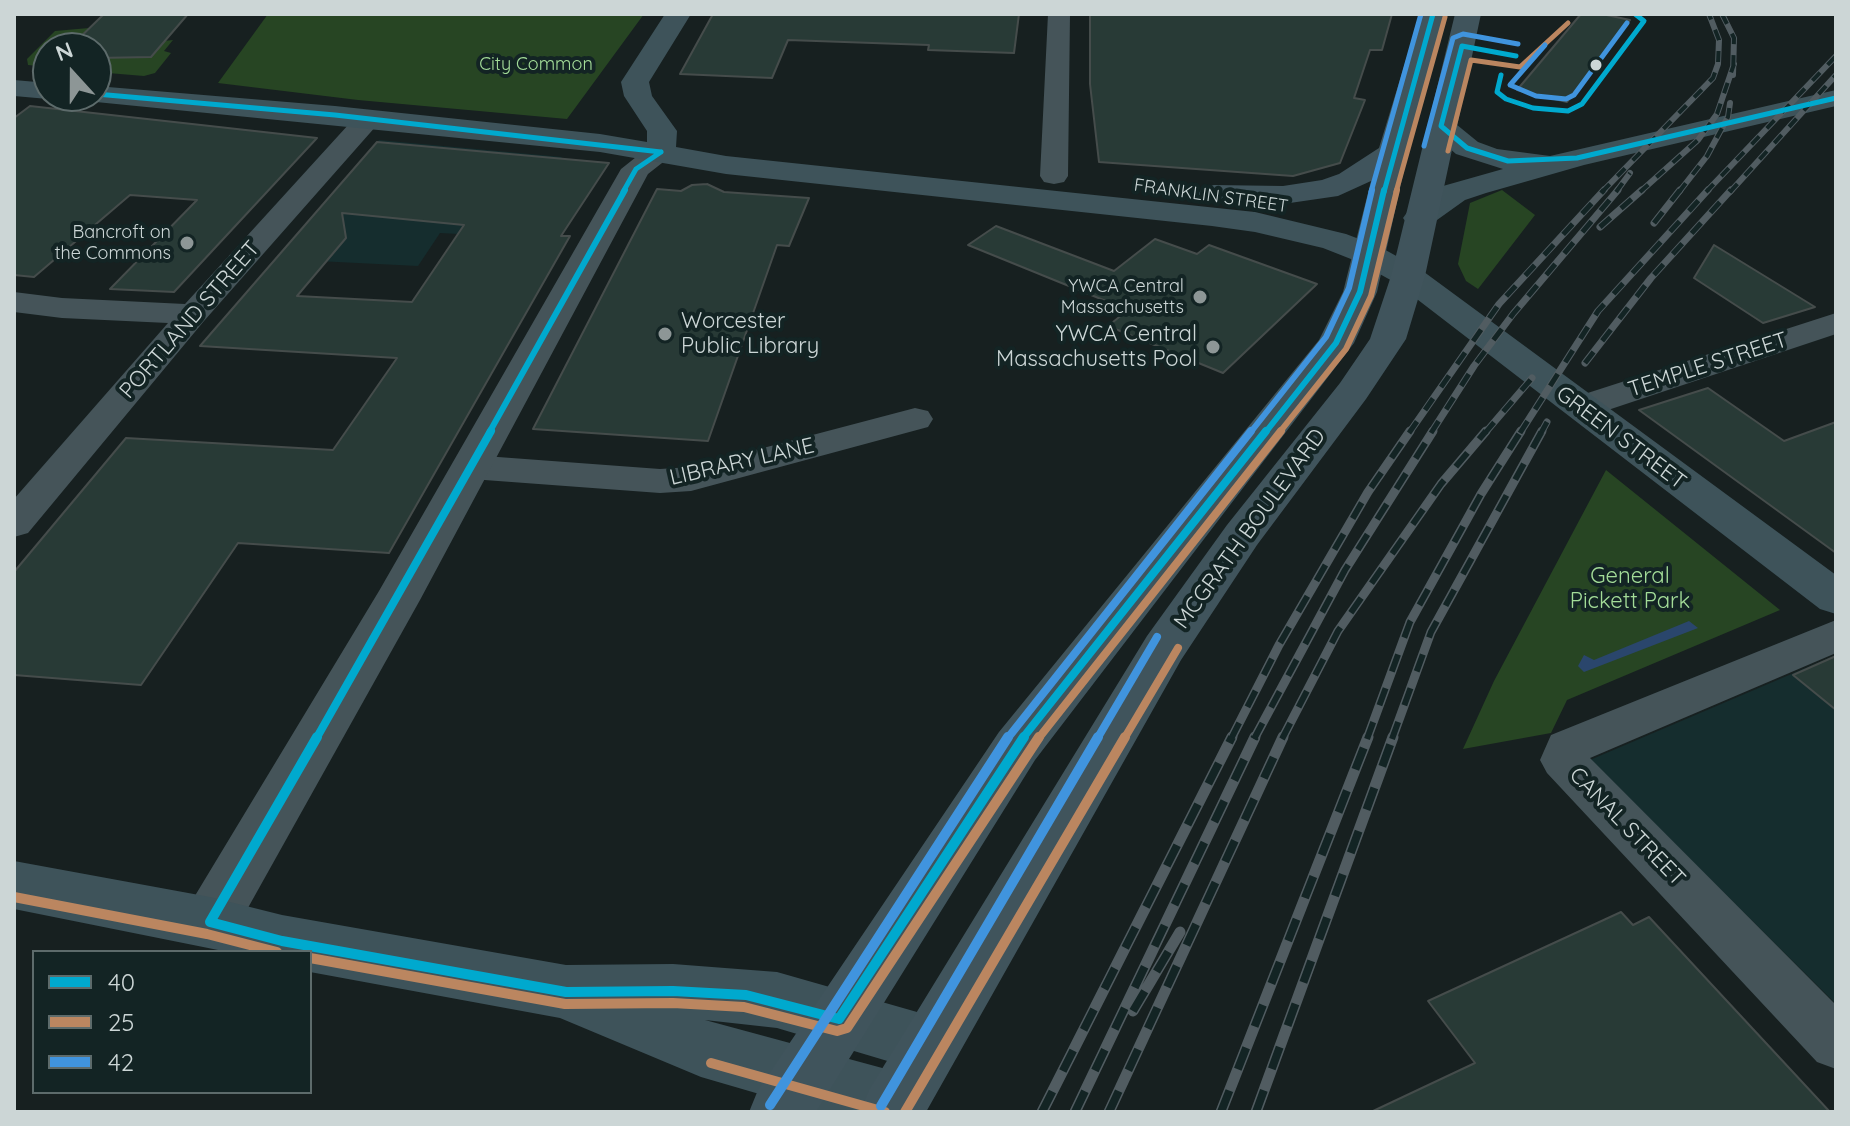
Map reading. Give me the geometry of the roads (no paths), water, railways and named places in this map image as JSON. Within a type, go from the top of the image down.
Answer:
[{"type":"main road","points":[[661,152],[662,131],[638,96],[635,82],[678,14]]},
{"type":"main road","name":"MCGRATH BOULEVARD","points":[[791,1094],[1017,746],[1336,343],[1360,292],[1393,152],[1433,14]]},
{"type":"main road","name":"MCGRATH BOULEVARD","points":[[894,1107],[1164,648],[1233,547],[1379,354],[1395,325],[1468,14]]},
{"type":"main road","name":"FRANKLIN STREET","points":[[112,95],[368,119],[661,152],[726,165],[938,185],[1255,222],[1370,244]]},
{"type":"main road","points":[[1419,218],[1454,193],[1577,158],[1836,98]]},
{"type":"main road","points":[[1441,126],[1467,148],[1508,161],[1577,158]]},
{"type":"main road","name":"FRANKLIN STREET","points":[[661,152],[805,152],[1054,176],[1293,206],[1341,220],[1408,276]]},
{"type":"main road","points":[[1214,194],[1283,195],[1327,189],[1350,181],[1393,152]]},
{"type":"main road","name":"GREEN STREET","points":[[1408,276],[1832,590]]},
{"type":"main road","points":[[14,885],[210,922],[282,941],[566,992],[673,991],[746,995],[931,1045]]},
{"type":"main road","points":[[566,992],[791,1094],[894,1107]]},
{"type":"street","points":[[1054,176],[1059,14]]},
{"type":"street","name":"PORTLAND STREET","points":[[14,524],[193,314],[368,119]]},
{"type":"street","points":[[210,922],[471,467],[636,169],[661,152]]},
{"type":"street","points":[[14,302],[62,308],[193,314]]},
{"type":"street","name":"TEMPLE STREET","points":[[1581,407],[1836,323]]},
{"type":"street","name":"LIBRARY LANE","points":[[471,467],[660,481],[691,479],[915,419]]},
{"type":"street","name":"CANAL STREET","points":[[1836,636],[1567,748],[1563,760],[1836,1043]]},
{"type":"water","points":[[1689,621],[1698,628],[1584,672],[1578,666],[1584,655],[1594,660]]},
{"type":"railway","points":[[1602,192],[1713,78],[1718,64],[1719,40],[1709,14]]},
{"type":"railway","points":[[1722,14],[1734,38],[1733,66]]},
{"type":"railway","points":[[1706,192],[1836,56]]},
{"type":"railway","points":[[1640,192],[1698,140],[1717,114],[1733,66]]},
{"type":"railway","points":[[1733,66],[1733,75]]},
{"type":"railway","points":[[1730,192],[1836,75]]},
{"type":"railway","points":[[1679,192],[1707,156],[1728,117],[1730,103]]},
{"type":"railway","points":[[1616,192],[1630,173]]},
{"type":"railway","points":[[1409,433],[1499,304],[1604,190]]},
{"type":"railway","points":[[1431,433],[1474,366],[1513,314],[1618,190]]},
{"type":"railway","points":[[1600,227],[1642,190]]},
{"type":"railway","points":[[1654,223],[1680,190]]},
{"type":"railway","points":[[1520,433],[1598,311],[1708,190]]},
{"type":"railway","points":[[1585,363],[1651,278],[1731,190]]},
{"type":"railway","points":[[1485,433],[1532,378]]},
{"type":"railway","points":[[1541,433],[1547,422]]},
{"type":"railway","points":[[1231,739],[1279,645],[1368,492],[1410,431]]},
{"type":"railway","points":[[1254,738],[1345,570],[1433,431]]},
{"type":"railway","points":[[1283,738],[1338,631],[1441,484],[1486,431]]},
{"type":"railway","points":[[1367,739],[1410,622],[1481,494],[1521,431]]},
{"type":"railway","points":[[1392,739],[1431,632],[1542,431]]},
{"type":"railway","points":[[1042,1112],[1232,737]]},
{"type":"railway","points":[[1221,1112],[1368,737]]},
{"type":"railway","points":[[1256,1112],[1393,737]]},
{"type":"railway","points":[[1075,1112],[1254,738]]},
{"type":"railway","points":[[1109,1112],[1283,738]]},
{"type":"railway","points":[[1133,1011],[1180,932]]},
{"type":"place","name":"Bancroft on the Commons","points":[[187,243]]},
{"type":"place","name":"YWCA Central Massachusetts","points":[[1200,297]]},
{"type":"place","name":"Worcester Public Library","points":[[665,334]]},
{"type":"place","name":"YWCA Central Massachusetts Pool","points":[[1213,347]]},
{"type":"park label","name":"City Common","points":[[536,65]]},
{"type":"park label","name":"General Pickett Park","points":[[1630,588]]}]
